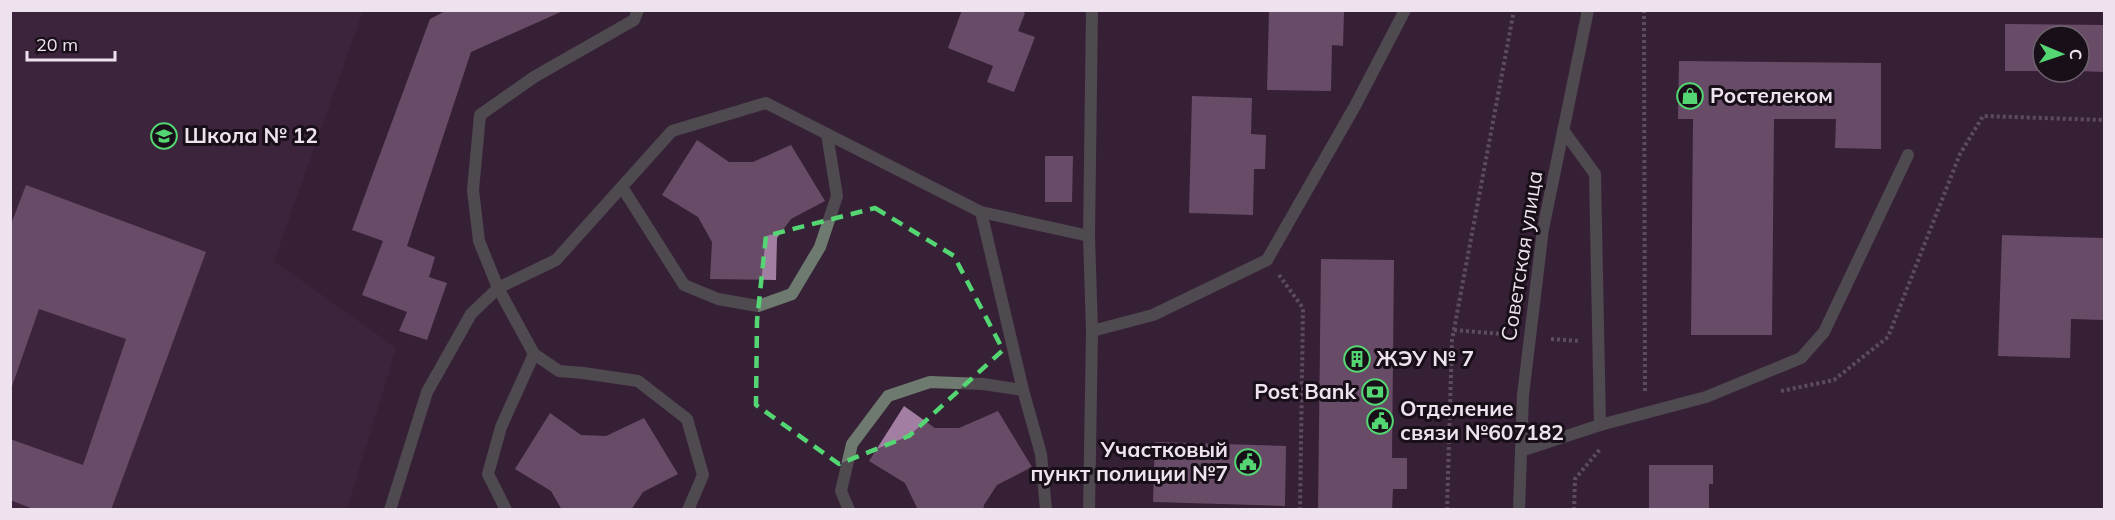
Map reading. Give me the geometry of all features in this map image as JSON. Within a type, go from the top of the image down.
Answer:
[{"type":"street","points":[[638,10],[634,20],[534,77],[480,115],[473,190],[479,241],[498,288],[534,354],[559,371],[638,381],[687,419],[703,475],[688,510]]},
{"type":"street","points":[[1089,510],[1092,331],[1089,236],[1092,10]]},
{"type":"street","points":[[1092,331],[1153,315],[1267,260],[1355,106],[1405,10]]},
{"type":"street","name":"Советская улица","points":[[1520,510],[1522,395],[1543,229],[1588,10]]},
{"type":"street","points":[[390,510],[426,392],[471,314],[498,288],[556,260],[672,131],[766,103],[981,212],[1089,236]]},
{"type":"street","points":[[1563,130],[1595,174],[1600,425]]},
{"type":"street","points":[[622,187],[684,285],[718,299],[758,306],[792,294],[820,247],[837,196],[827,134]]},
{"type":"street","points":[[1521,451],[1630,416],[1706,397],[1801,358],[1824,332],[1908,154]]},
{"type":"street","points":[[981,212],[1023,390],[1041,454],[1046,510]]},
{"type":"street","points":[[506,510],[489,474],[501,427],[534,354]]},
{"type":"street","points":[[849,510],[841,491],[852,444],[888,396],[930,382],[983,384],[1023,390]]},
{"type":"path","points":[[1447,510],[1452,340],[1514,10]]},
{"type":"path","points":[[1630,416],[1645,400],[1644,10]]},
{"type":"path","points":[[1777,392],[1834,380],[1888,337],[1960,154],[1983,116],[2104,120]]},
{"type":"path","points":[[1267,260],[1303,308],[1300,510]]},
{"type":"path","points":[[1454,330],[1503,334]]},
{"type":"path","points":[[1549,338],[1586,342]]},
{"type":"path","points":[[1574,510],[1575,479],[1604,446]]},
{"type":"highlighted area","points":[[875,208],[954,256],[1003,350],[909,436],[839,464],[756,405],[757,321],[766,236]]},
{"type":"shaded area","name":"Школа № 12","points":[[10,11],[363,11],[274,261],[396,348],[347,509],[11,509]]},
{"type":"building","points":[[447,10],[565,10],[471,52],[407,246],[435,257],[429,277],[447,283],[427,340],[399,331],[407,312],[362,295],[383,241],[352,230],[430,19]]},
{"type":"building","points":[[962,10],[1019,10],[1025,13],[1018,31],[1035,37],[1014,92],[987,82],[993,66],[948,48]]},
{"type":"building","points":[[1269,10],[1344,11],[1343,46],[1332,45],[1331,91],[1267,90]]},
{"type":"building","points":[[2005,24],[2031,24],[2031,71],[2005,71]]},
{"type":"building","points":[[2091,25],[2104,25],[2104,72],[2091,71]]},
{"type":"building","name":"Ростелеком","points":[[1679,61],[1881,63],[1881,149],[1835,148],[1836,119],[1774,119],[1772,335],[1691,335],[1693,119],[1678,119]]},
{"type":"building","points":[[1192,96],[1252,98],[1251,134],[1266,135],[1265,169],[1254,169],[1253,215],[1189,213]]},
{"type":"building","points":[[697,140],[729,162],[753,162],[791,145],[825,201],[791,219],[777,238],[776,280],[710,279],[712,242],[698,217],[662,195]]},
{"type":"building","points":[[1045,156],[1073,156],[1072,202],[1045,202]]},
{"type":"building","points":[[26,185],[206,252],[111,510],[36,510],[10,500],[10,439],[83,465],[126,339],[39,309],[10,392],[10,227]]},
{"type":"building","points":[[2002,235],[2104,238],[2104,320],[2071,319],[2070,358],[1998,356]]},
{"type":"building","name":"ЖЭУ № 7","points":[[1321,259],[1394,260],[1392,458],[1407,458],[1407,489],[1393,489],[1392,510],[1318,510]]},
{"type":"building","points":[[904,406],[935,428],[959,428],[998,411],[1032,467],[997,485],[983,510],[918,510],[905,483],[869,461]]},
{"type":"building","points":[[550,413],[581,435],[606,436],[644,418],[678,474],[643,492],[631,510],[562,510],[551,491],[515,469]]},
{"type":"building","points":[[1155,442],[1286,446],[1285,506],[1153,502]]},
{"type":"building","points":[[1649,465],[1713,465],[1713,484],[1709,484],[1709,510],[1649,510]]},
{"type":"place","name":"Ростелеком","points":[[1690,96]]},
{"type":"place","name":"Школа № 12","points":[[164,136]]},
{"type":"place","name":"ЖЭУ № 7","points":[[1357,359]]},
{"type":"place","name":"Post Bank","points":[[1375,392]]},
{"type":"place","name":"Отделение связи №607182","points":[[1380,421]]},
{"type":"place","name":"Участковый пункт полиции №7","points":[[1248,462]]}]
